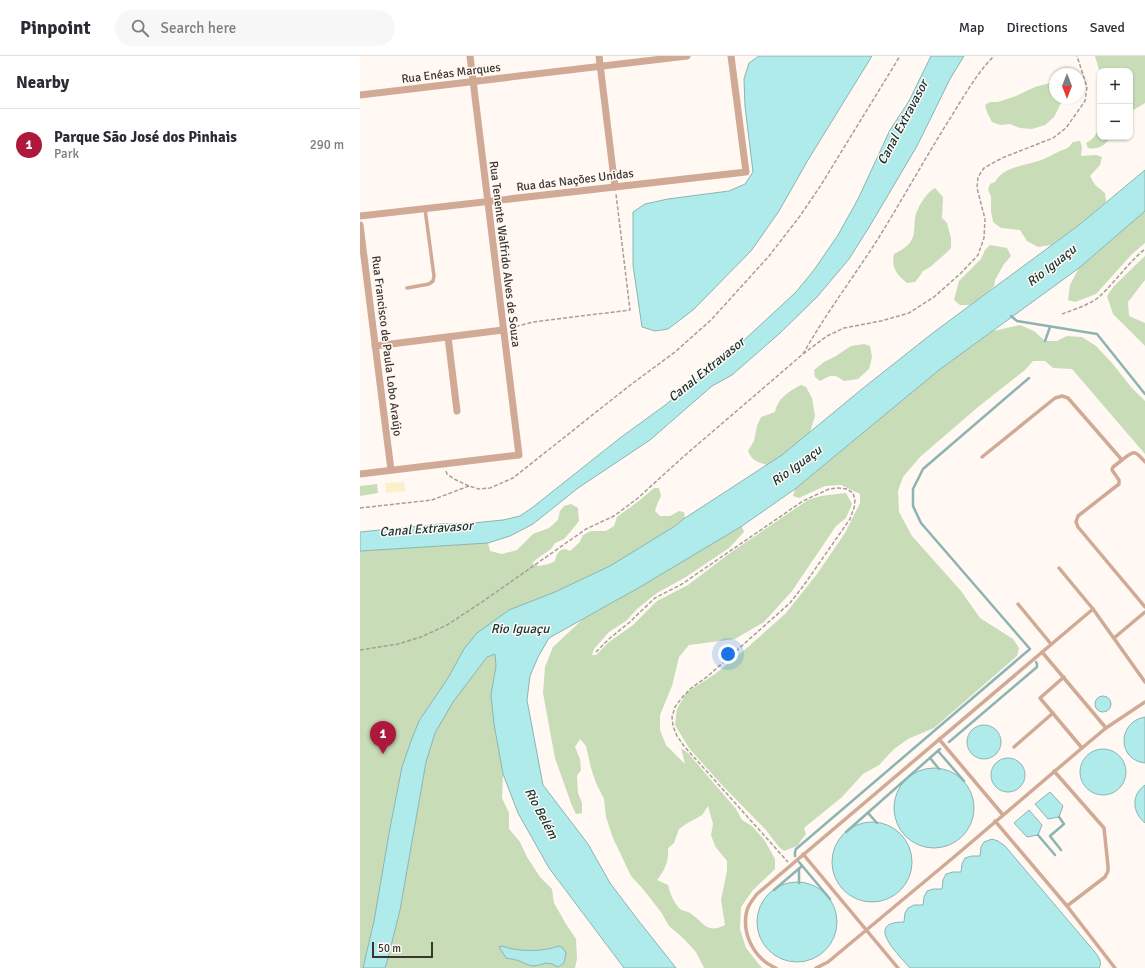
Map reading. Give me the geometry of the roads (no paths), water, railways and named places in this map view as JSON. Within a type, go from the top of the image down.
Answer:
[{"type":"street","name":"Rua Tenente Walfrido Alves de Souza","points":[[391,470],[518,455],[470,56]]},
{"type":"street","points":[[599,56],[615,187]]},
{"type":"street","name":"Rua Enéas Marques","points":[[360,96],[687,56]]},
{"type":"street","name":"Rua das Nações Unidas","points":[[360,216],[746,172],[731,56]]},
{"type":"street","name":"Rua Francisco de Paula Lobo Araújo","points":[[360,225],[391,470]]},
{"type":"street","points":[[376,346],[503,330]]},
{"type":"street","points":[[448,337],[457,411]]},
{"type":"street","points":[[360,474],[391,470]]},
{"type":"lane","points":[[408,288],[429,284],[433,281],[434,276],[425,209]]},
{"type":"lane","points":[[982,457],[1056,398],[1062,396],[1068,398],[1122,460]]},
{"type":"lane","points":[[1145,462],[1138,453],[1132,452],[1113,467],[1112,470],[1119,480],[1119,484],[1078,516],[1076,522],[1078,527],[1145,607]]},
{"type":"lane","points":[[1059,568],[1114,638],[1145,682]]},
{"type":"lane","points":[[1018,604],[1051,644]]},
{"type":"lane","points":[[776,968],[763,960],[756,953],[750,943],[747,932],[747,911],[751,901],[757,894],[1092,609]]},
{"type":"lane","points":[[1114,638],[1145,612]]},
{"type":"lane","points":[[1042,652],[1106,728]]},
{"type":"lane","points":[[1064,677],[1040,698],[1082,748]]},
{"type":"lane","points":[[816,968],[828,962],[1106,728],[1145,702]]},
{"type":"lane","points":[[1014,747],[1053,713]]},
{"type":"lane","points":[[939,739],[1003,815]]},
{"type":"lane","points":[[1054,771],[1104,828],[1108,866],[1108,872],[1104,877],[1067,906]]},
{"type":"lane","points":[[995,821],[1067,906],[1115,968]]},
{"type":"lane","points":[[803,854],[898,968]]},
{"type":"water","points":[[759,56],[872,56],[808,160],[779,211],[751,251],[693,310],[668,329],[655,331],[642,327],[633,265],[633,212],[645,204],[668,199],[729,191],[745,184],[753,172],[745,106],[744,79],[749,63]]},
{"type":"water","name":"Canal Extravasor","points":[[931,56],[964,56],[950,79],[917,146],[871,224],[849,259],[817,297],[779,334],[732,375],[712,386],[650,440],[578,488],[533,524],[510,536],[488,543],[360,551],[360,532],[440,524],[503,520],[520,516],[728,355],[796,292],[814,270],[838,235],[858,199],[890,130],[909,101]]},
{"type":"water","name":"Rio Iguaçu","points":[[1145,170],[1145,211],[1079,268],[939,370],[795,489],[742,526],[640,587],[549,638],[538,657],[530,676],[527,700],[543,785],[588,844],[610,883],[676,968],[624,968],[549,868],[518,813],[503,774],[494,724],[491,695],[496,666],[495,654],[487,657],[453,702],[435,733],[426,762],[400,910],[385,968],[363,968],[374,921],[402,767],[419,721],[448,678],[464,649],[477,633],[509,610],[555,592],[610,566],[675,526],[782,455],[934,332],[1079,225]]},
{"type":"water","points":[[1100,696],[1106,696],[1111,701],[1109,710],[1106,712],[1100,712],[1095,707],[1095,701]]},
{"type":"water","points":[[1145,717],[1145,763],[1136,760],[1129,755],[1125,748],[1124,741],[1125,733],[1129,726],[1136,720]]},
{"type":"water","points":[[987,725],[994,727],[999,732],[1001,742],[999,752],[994,757],[981,759],[974,757],[969,752],[967,739],[969,732],[974,727]]},
{"type":"water","points":[[1099,749],[1107,749],[1116,753],[1122,759],[1126,772],[1122,785],[1116,791],[1107,795],[1099,795],[1090,791],[1084,785],[1080,776],[1080,768],[1084,759],[1090,753]]},
{"type":"water","points":[[1011,758],[1018,760],[1023,765],[1025,775],[1023,785],[1018,790],[1005,792],[998,790],[993,785],[991,772],[993,765],[998,760]]},
{"type":"water","points":[[934,768],[949,771],[962,780],[971,793],[974,808],[971,823],[962,836],[949,845],[934,848],[919,845],[906,836],[897,823],[894,808],[897,793],[906,780],[919,771]]},
{"type":"water","points":[[1145,785],[1145,823],[1138,814],[1135,799],[1140,789]]},
{"type":"water","points":[[1050,792],[1063,806],[1059,817],[1048,819],[1035,804]]},
{"type":"water","points":[[1029,810],[1042,825],[1038,835],[1027,837],[1014,823]]},
{"type":"water","points":[[872,822],[887,825],[900,834],[909,847],[912,862],[909,877],[900,890],[887,899],[872,902],[857,899],[844,890],[835,877],[832,862],[835,847],[844,834],[857,825]]},
{"type":"water","points":[[992,839],[1005,846],[1094,951],[1100,961],[1099,968],[910,968],[892,948],[885,933],[886,927],[892,923],[904,922],[905,913],[908,908],[914,905],[923,905],[924,897],[927,891],[942,889],[943,880],[946,874],[961,872],[962,864],[965,858],[980,856],[981,847],[984,842]]},
{"type":"water","points":[[797,882],[812,885],[825,894],[834,907],[837,922],[834,937],[825,950],[812,959],[797,962],[782,959],[769,950],[760,937],[757,922],[760,907],[769,894],[782,885]]},
{"type":"water","points":[[502,946],[530,950],[559,946],[563,948],[566,953],[564,963],[558,967],[546,963],[532,966],[506,958],[499,947]]},
{"type":"waterway","points":[[1011,316],[1017,321],[1097,334],[1145,394]]},
{"type":"waterway","points":[[1045,341],[1050,327]]},
{"type":"waterway","points":[[795,856],[796,849],[1030,649],[921,523],[913,506],[913,489],[923,469],[1029,378]]},
{"type":"waterway","points":[[949,742],[1037,667],[1036,662]]},
{"type":"waterway","points":[[846,832],[940,749]]},
{"type":"waterway","points":[[938,751],[964,781]]},
{"type":"waterway","points":[[930,758],[939,769]]},
{"type":"waterway","points":[[868,813],[877,823]]},
{"type":"waterway","points":[[1059,817],[1064,824],[1050,836],[1061,850]]},
{"type":"waterway","points":[[1038,835],[1055,855]]},
{"type":"waterway","points":[[799,862],[830,899]]},
{"type":"waterway","points":[[774,890],[802,866]]},
{"type":"waterway","points":[[799,869],[799,883]]},
{"type":"place","name":"Parque São José dos Pinhais","points":[[383,754]]},
{"type":"water label","name":"Rio Belém","points":[[542,813]]}]
